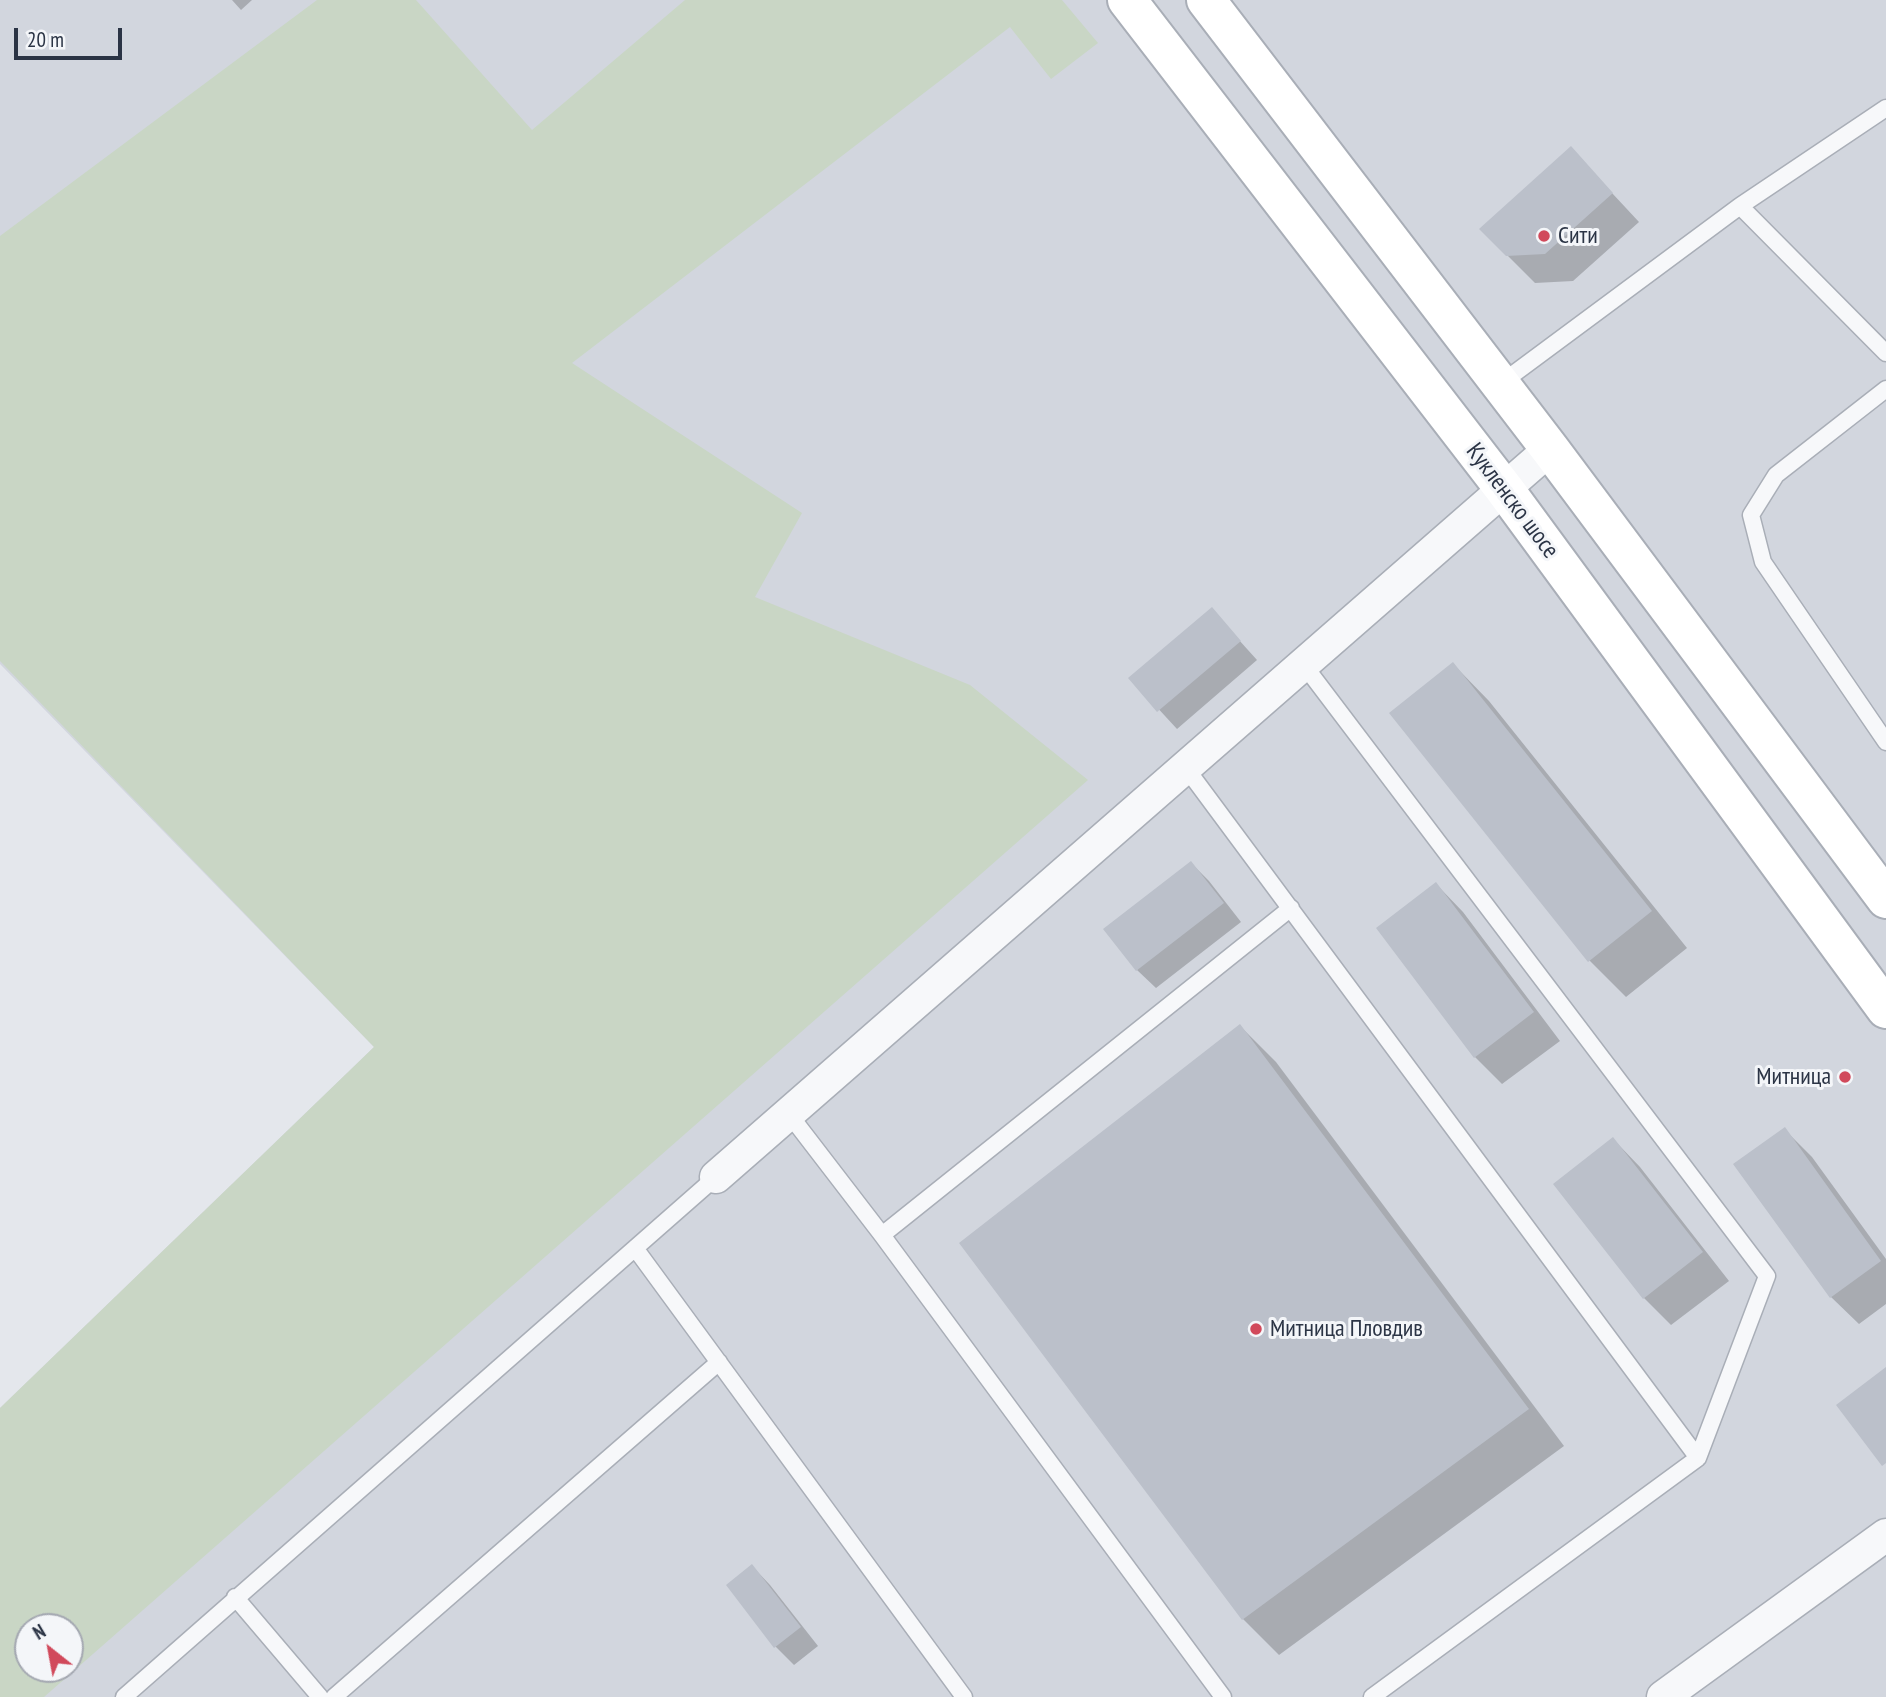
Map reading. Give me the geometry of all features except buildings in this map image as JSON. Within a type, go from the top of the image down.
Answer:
[{"type":"main road","name":"Кукленско шосе","points":[[1128,0],[1505,490],[1886,1009]]},
{"type":"main road","points":[[1206,0],[1550,449],[1886,899]]},
{"type":"street","points":[[716,1177],[1550,449]]},
{"type":"street","points":[[1663,1697],[1886,1535]]},
{"type":"lane","points":[[1500,384],[1740,206],[1886,108]]},
{"type":"lane","points":[[1740,206],[1886,353]]},
{"type":"lane","points":[[1886,389],[1776,475],[1751,515],[1763,562],[1886,743]]},
{"type":"lane","points":[[1304,665],[1767,1276],[1698,1458],[1372,1697]]},
{"type":"lane","points":[[1186,768],[1698,1458]]},
{"type":"lane","points":[[882,1235],[1291,908]]},
{"type":"lane","points":[[789,1114],[882,1235],[1223,1697]]},
{"type":"lane","points":[[124,1697],[716,1177]]},
{"type":"lane","points":[[635,1248],[964,1697]]},
{"type":"lane","points":[[334,1697],[719,1362]]},
{"type":"lane","points":[[235,1597],[320,1697]]},
{"type":"shaded area","points":[[0,0],[1886,0],[1886,1697],[0,1697],[0,1408],[374,1047],[0,664]]},
{"type":"green space","points":[[317,0],[416,0],[532,130],[685,0],[1062,0],[1098,43],[1051,79],[1010,27],[572,363],[802,513],[755,597],[970,685],[1088,780],[84,1662],[84,1613],[14,1613],[14,1683],[60,1683],[44,1697],[0,1697],[0,1408],[374,1047],[0,661],[0,236]]},
{"type":"place","name":"Сити","points":[[1544,236]]},
{"type":"place","name":"Митница","points":[[1845,1077]]},
{"type":"place","name":"Митница Пловдив","points":[[1256,1329]]}]
